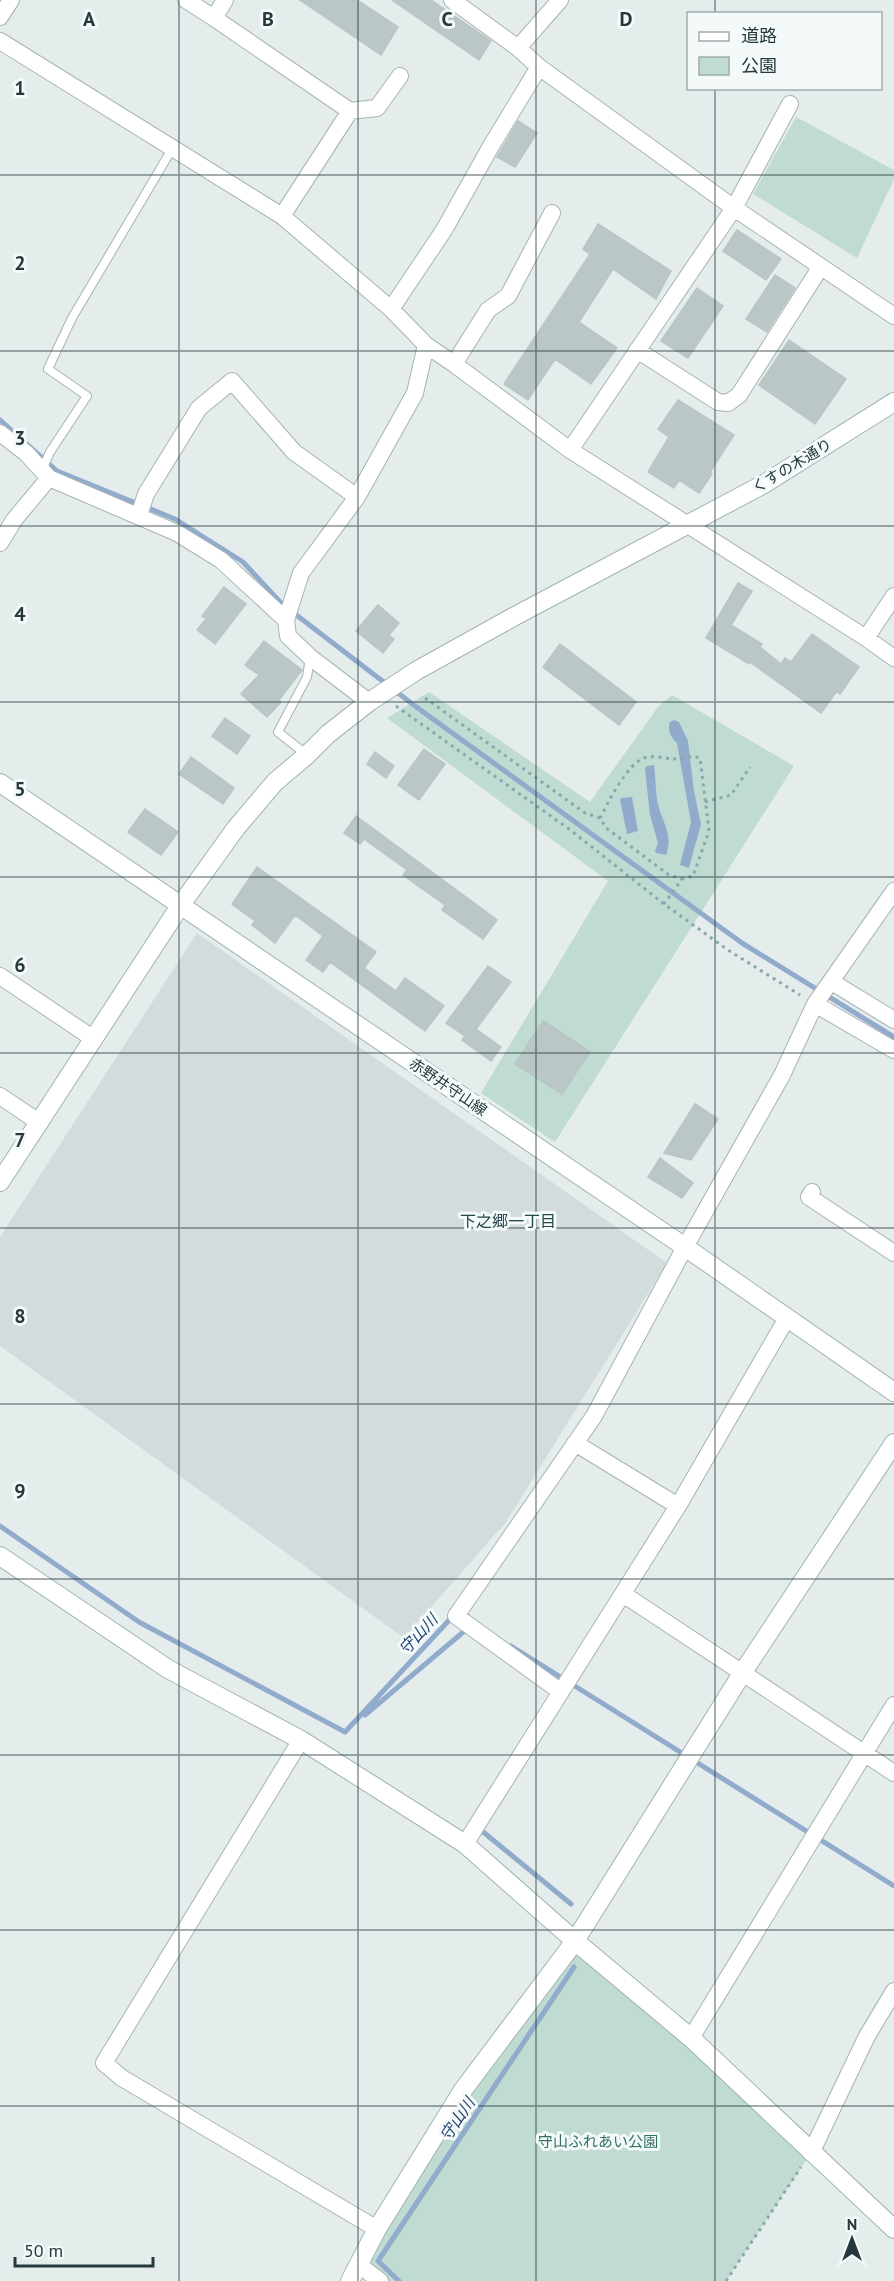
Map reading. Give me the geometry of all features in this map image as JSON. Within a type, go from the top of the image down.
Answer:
[{"type":"street","points":[[0,17],[11,0]]},
{"type":"street","points":[[186,0],[350,111],[376,108],[400,76]]},
{"type":"street","points":[[214,18],[225,0]]},
{"type":"street","points":[[452,0],[518,48],[539,67],[734,208],[894,316]]},
{"type":"street","points":[[518,48],[560,0]]},
{"type":"street","points":[[0,41],[282,216],[391,309],[426,345],[570,450],[894,658]]},
{"type":"street","points":[[391,309],[444,230],[539,67]]},
{"type":"street","points":[[570,450],[734,208],[790,104]]},
{"type":"street","points":[[282,216],[350,111]]},
{"type":"street","points":[[454,364],[488,310],[508,296],[552,213]]},
{"type":"street","points":[[637,350],[718,402],[728,403],[739,395],[820,268]]},
{"type":"street","points":[[374,698],[310,657],[288,636],[288,613],[301,573],[357,497],[415,393],[426,345]]},
{"type":"street","points":[[142,506],[200,408],[232,381],[294,452],[357,497]]},
{"type":"street","name":"くすの木通り","points":[[0,1182],[180,906],[252,809],[275,782],[328,734],[374,698],[516,615],[764,484],[894,402]]},
{"type":"street","points":[[0,433],[26,453],[45,474],[142,506],[221,560],[288,613]]},
{"type":"street","points":[[0,543],[45,474]]},
{"type":"street","points":[[866,638],[894,596]]},
{"type":"street","name":"赤野井守山線","points":[[0,783],[685,1247],[894,1392]]},
{"type":"street","points":[[561,1692],[456,1616],[594,1416],[685,1247],[782,1075],[815,1004],[894,891]]},
{"type":"street","points":[[0,976],[94,1039]]},
{"type":"street","points":[[832,982],[894,1020]]},
{"type":"street","points":[[815,1004],[894,1050]]},
{"type":"street","points":[[0,1096],[40,1123]]},
{"type":"street","points":[[812,1192],[809,1197],[894,1253]]},
{"type":"street","points":[[465,1844],[678,1506],[787,1318]]},
{"type":"street","points":[[575,1443],[678,1506]]},
{"type":"street","points":[[350,2281],[377,2229],[463,2090],[575,1941],[743,1672],[894,1443]]},
{"type":"street","points":[[0,1556],[168,1669],[301,1740],[465,1844],[575,1941],[691,2038],[894,2229]]},
{"type":"street","points":[[623,1594],[894,1773]]},
{"type":"street","points":[[691,2038],[894,1705]]},
{"type":"street","points":[[301,1740],[104,2063],[122,2078],[377,2229]]},
{"type":"street","points":[[811,2152],[867,2036],[894,1991]]},
{"type":"street","points":[[358,2264],[380,2281]]},
{"type":"lane","points":[[45,474],[50,452],[87,396],[48,369],[72,318],[172,149]]},
{"type":"lane","points":[[307,755],[278,732],[307,677],[310,657]]},
{"type":"path","points":[[374,698],[569,829],[664,904],[728,950],[815,1004]]},
{"type":"path","points":[[425,698],[585,813],[600,818],[606,828],[669,875],[681,879],[693,876],[709,831],[700,758],[694,756],[674,759],[656,757],[638,761],[613,794],[600,818]]},
{"type":"path","points":[[705,802],[731,795],[750,767]]},
{"type":"path","points":[[664,904],[681,879]]},
{"type":"path","points":[[726,2281],[811,2152]]},
{"type":"shaded area","points":[[197,933],[667,1263],[506,1522],[404,1638],[0,1346],[0,1237]]},
{"type":"green space","points":[[796,117],[894,170],[894,179],[857,258],[753,194]]},
{"type":"green space","points":[[429,692],[590,802],[658,707],[672,695],[794,766],[555,1142],[481,1093],[608,881],[387,718]]},
{"type":"green space","name":"守山ふれあい公園","points":[[575,1941],[811,2153],[726,2281],[377,2281],[359,2264],[377,2229]]},
{"type":"water","points":[[674,720],[679,722],[688,741],[694,791],[701,824],[689,868],[680,865],[691,822],[677,743],[669,731],[670,722]]},
{"type":"water","points":[[654,765],[658,803],[669,842],[666,855],[655,851],[658,843],[650,815],[645,769],[647,766]]},
{"type":"water","points":[[632,797],[638,831],[627,834],[620,800]]},
{"type":"building","points":[[300,0],[357,0],[398,27],[381,55]]},
{"type":"building","points":[[392,0],[431,0],[491,41],[479,60]]},
{"type":"building","points":[[518,121],[537,133],[515,167],[497,157]]},
{"type":"building","points":[[598,224],[671,271],[656,299],[613,269],[579,322],[617,348],[591,384],[555,359],[528,400],[504,384],[590,254],[583,249]]},
{"type":"building","points":[[737,230],[781,259],[766,280],[723,251]]},
{"type":"building","points":[[775,275],[795,288],[767,332],[746,319]]},
{"type":"building","points":[[697,288],[723,306],[688,358],[661,341]]},
{"type":"building","points":[[789,340],[846,379],[815,424],[759,385]]},
{"type":"building","points":[[678,400],[734,435],[699,493],[679,480],[674,488],[648,472],[669,437],[658,429]]},
{"type":"building","points":[[738,583],[752,591],[731,625],[762,644],[760,647],[781,664],[785,658],[791,662],[812,634],[859,667],[840,694],[837,691],[821,713],[750,662],[749,664],[706,638]]},
{"type":"building","points":[[224,587],[246,604],[215,644],[197,630],[206,619],[202,616]]},
{"type":"building","points":[[378,605],[399,623],[389,635],[394,639],[383,653],[356,631]]},
{"type":"building","points":[[264,641],[302,670],[279,700],[281,702],[267,717],[241,694],[259,675],[245,665]]},
{"type":"building","points":[[560,644],[636,702],[619,725],[543,667]]},
{"type":"building","points":[[225,718],[250,736],[237,754],[212,736]]},
{"type":"building","points":[[424,749],[445,764],[419,800],[398,785]]},
{"type":"building","points":[[375,752],[394,766],[386,778],[367,764]]},
{"type":"building","points":[[191,757],[234,788],[223,804],[179,774]]},
{"type":"building","points":[[145,809],[178,832],[161,855],[128,832]]},
{"type":"building","points":[[356,816],[497,920],[483,939],[442,910],[445,905],[403,875],[407,870],[364,839],[360,844],[344,833]]},
{"type":"building","points":[[257,867],[376,952],[364,968],[396,991],[405,978],[444,1006],[425,1031],[330,962],[323,972],[306,960],[323,936],[295,915],[275,943],[252,925],[255,921],[232,904]]},
{"type":"building","points":[[488,966],[511,982],[476,1029],[501,1047],[491,1061],[462,1040],[465,1036],[446,1023]]},
{"type":"building","points":[[543,1021],[590,1052],[562,1094],[515,1064]]},
{"type":"building","points":[[695,1104],[718,1119],[691,1160],[664,1153]]},
{"type":"building","points":[[660,1158],[693,1183],[682,1198],[648,1177]]},
{"type":"waterway","points":[[0,420],[57,471],[175,519],[243,562],[282,604],[415,706],[742,943],[894,1037]]},
{"type":"waterway","name":"守山川","points":[[0,1526],[139,1622],[345,1732],[454,1615]]},
{"type":"waterway","points":[[365,1715],[468,1628]]},
{"type":"waterway","name":"守山川","points":[[511,1646],[894,1886]]},
{"type":"waterway","name":"守山川","points":[[482,1831],[571,1904]]},
{"type":"waterway","name":"守山川","points":[[399,2281],[378,2261],[574,1967]]},
{"type":"district","name":"下之郷一丁目","points":[[508,1221]]}]
